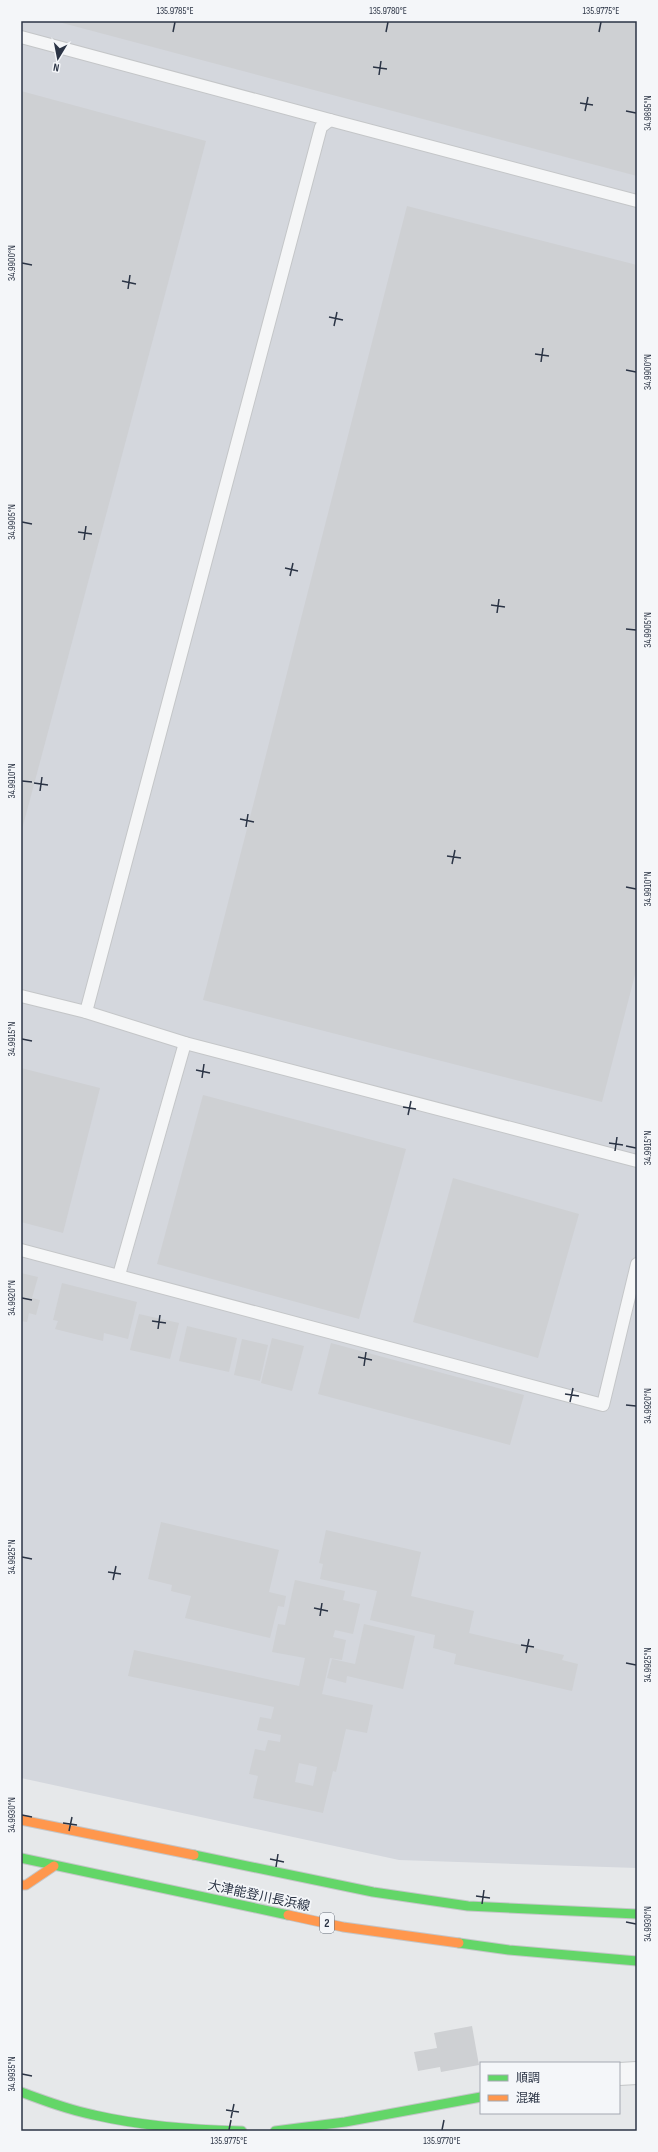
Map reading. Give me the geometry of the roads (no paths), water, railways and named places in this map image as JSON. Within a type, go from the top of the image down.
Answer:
[{"type":"main road","name":"大津能登川長浜線","points":[[21,1820],[373,1892],[468,1906],[637,1914]]},
{"type":"main road","name":"大津能登川長浜線","points":[[21,1858],[342,1927],[509,1950],[637,1961]]},
{"type":"main road","points":[[21,1885],[26,1886],[54,1866]]},
{"type":"main road","points":[[21,2092],[73,2111],[120,2120],[216,2130],[242,2131]]},
{"type":"main road","points":[[275,2131],[353,2121],[480,2097]]},
{"type":"street","points":[[620,2074],[637,2073]]},
{"type":"lane","points":[[21,37],[637,201]]},
{"type":"lane","points":[[86,1012],[321,127],[330,120]]},
{"type":"lane","points":[[21,996],[86,1012],[184,1043],[637,1161]]},
{"type":"lane","points":[[119,1275],[184,1043]]},
{"type":"lane","points":[[21,1250],[603,1405],[637,1264]]}]
